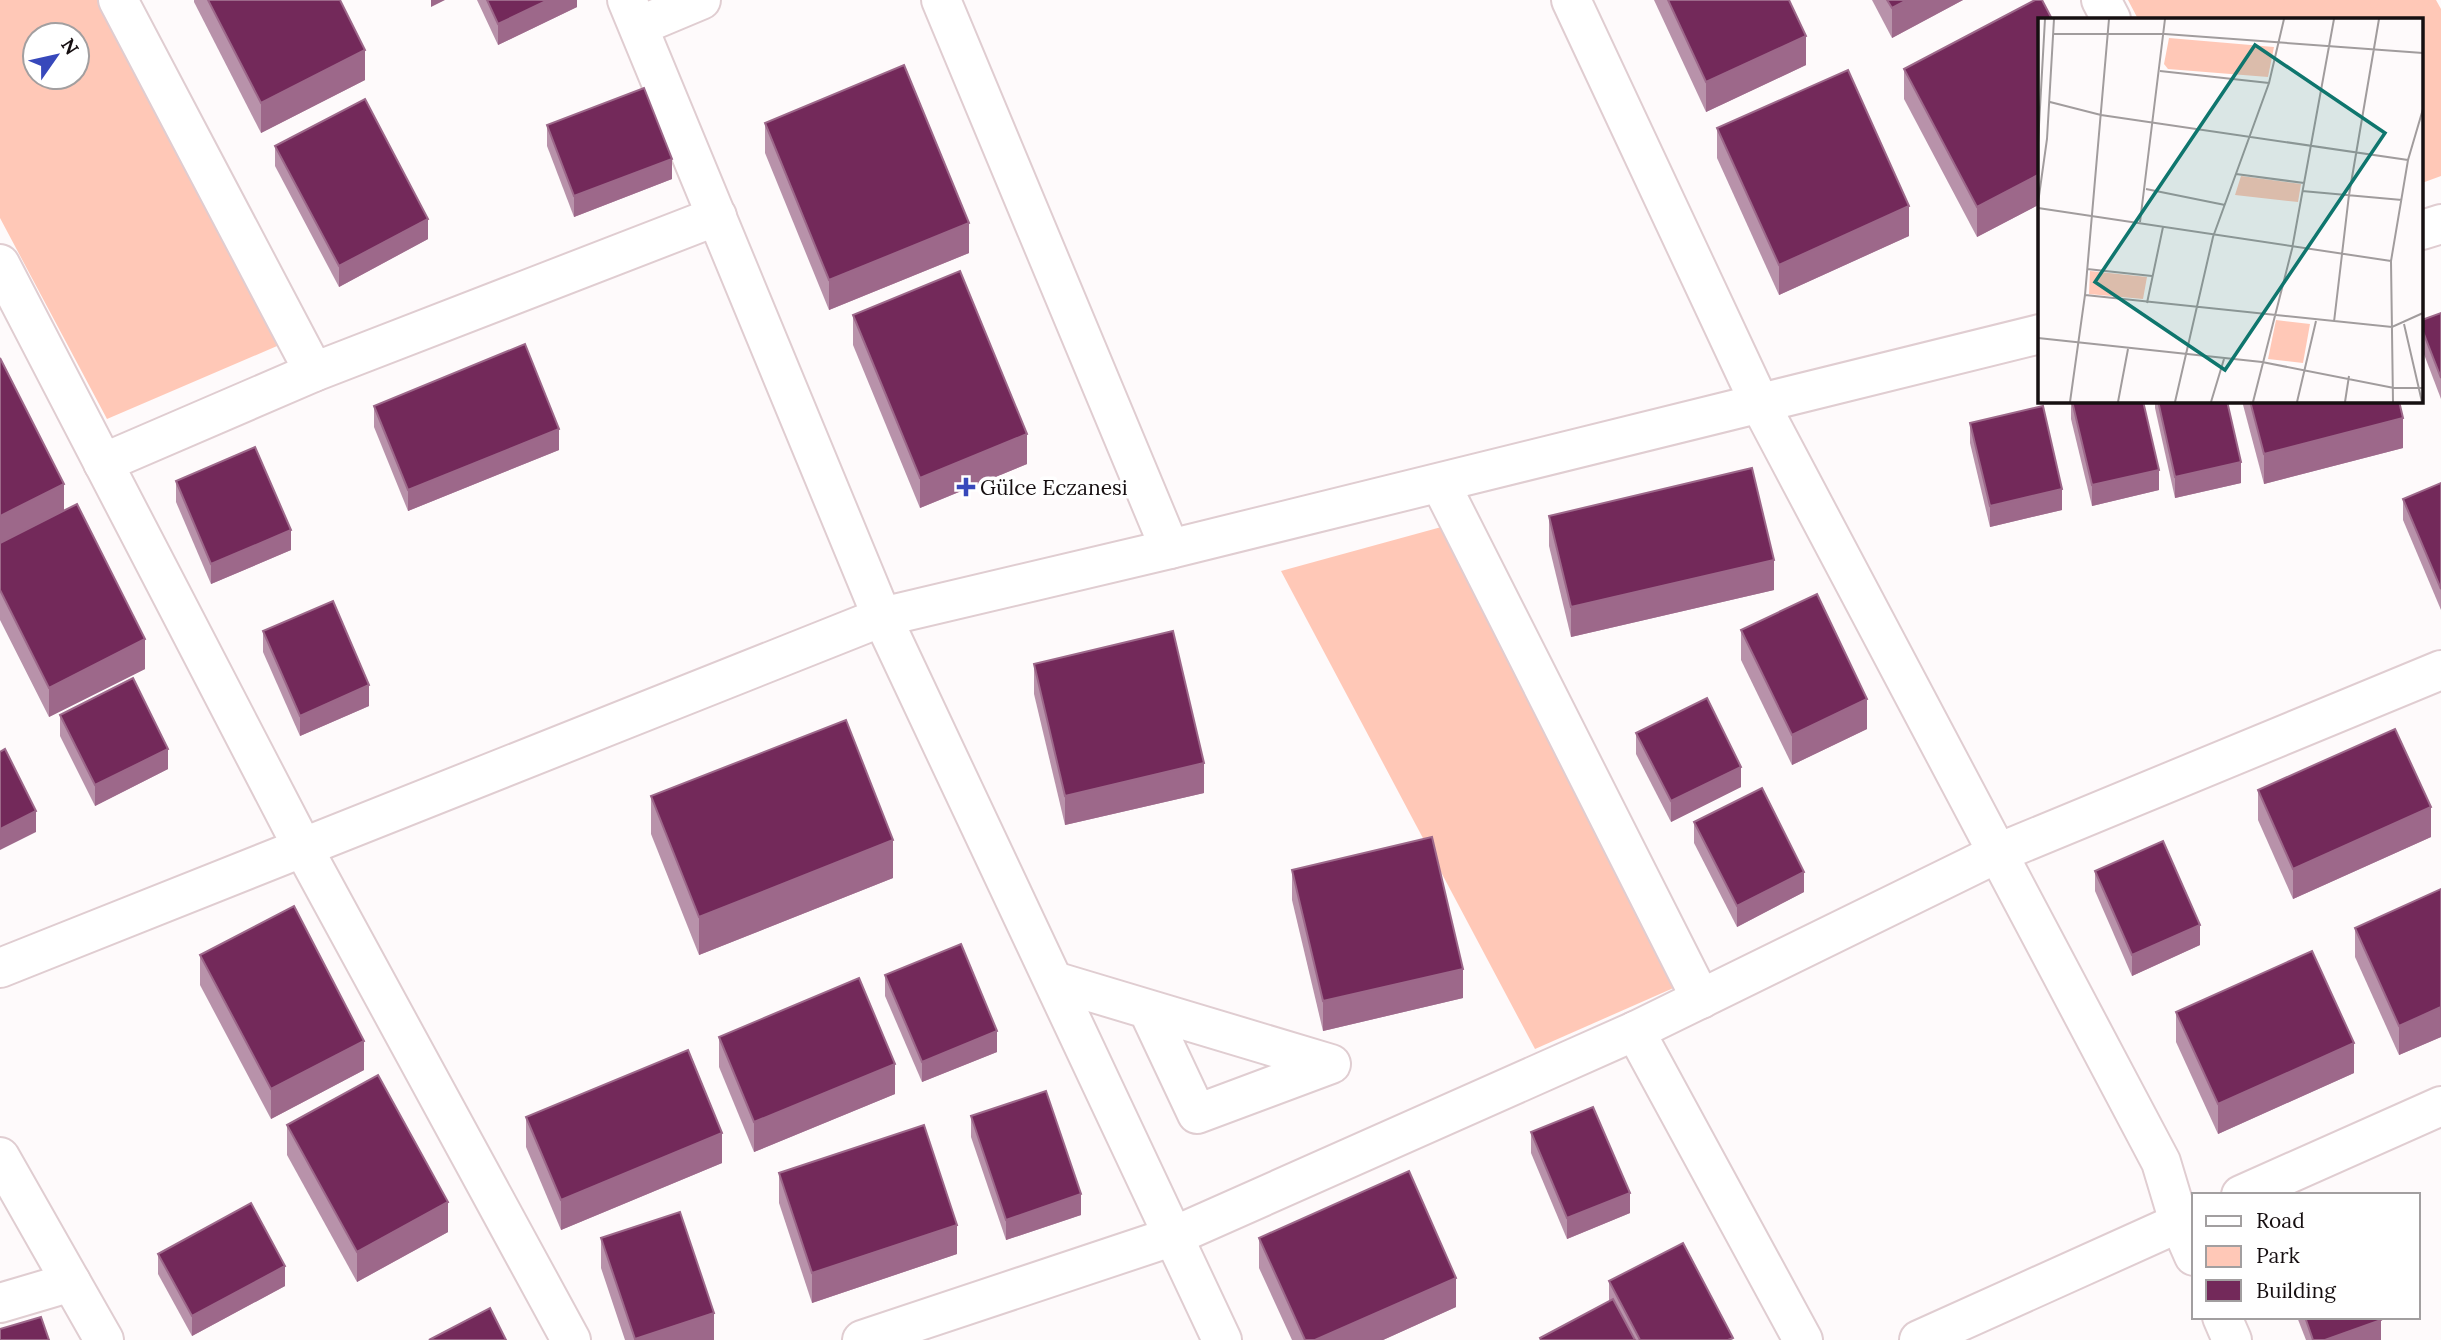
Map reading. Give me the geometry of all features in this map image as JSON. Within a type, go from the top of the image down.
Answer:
[{"type":"street","points":[[118,0],[314,372]]},
{"type":"street","points":[[701,0],[633,13],[882,617],[1222,1340]]},
{"type":"street","points":[[941,0],[1170,549]]},
{"type":"street","points":[[1571,0],[1760,404],[2161,1162],[2187,1219],[2192,1245]]},
{"type":"street","points":[[2101,0],[2110,18]]},
{"type":"street","points":[[103,463],[314,372],[717,216]]},
{"type":"street","points":[[2424,229],[2441,224]]},
{"type":"street","points":[[0,264],[302,846],[571,1340]]},
{"type":"street","points":[[0,968],[882,617],[1170,549],[2038,334]]},
{"type":"street","points":[[1440,483],[1701,999]]},
{"type":"street","points":[[862,1340],[1174,1236],[1635,1031],[1998,853],[2441,670]]},
{"type":"street","points":[[1054,981],[1148,1010]]},
{"type":"street","points":[[1635,1031],[1803,1340]]},
{"type":"street","points":[[2245,1193],[2441,1106]]},
{"type":"street","points":[[0,1157],[104,1340]]},
{"type":"street","points":[[1919,1340],[2187,1219]]},
{"type":"street","points":[[0,1303],[71,1282]]},
{"type":"street","points":[[2223,1319],[2232,1340]]},
{"type":"green space","points":[[0,0],[99,0],[284,343],[107,419],[0,218]]},
{"type":"green space","points":[[2128,0],[2436,0],[2441,9],[2441,176],[2424,182],[2424,18],[2137,18]]},
{"type":"green space","points":[[1445,526],[1678,986],[1535,1049],[1281,571]]},
{"type":"building","points":[[208,0],[340,0],[365,50],[261,103]]},
{"type":"building","points":[[487,0],[548,0],[498,24]]},
{"type":"building","points":[[1668,0],[1789,0],[1806,36],[1706,82]]},
{"type":"building","points":[[1887,0],[1907,0],[1892,8]]},
{"type":"building","points":[[2035,0],[2042,0],[2051,18],[2038,18],[2038,175],[1977,207],[1904,69]]},
{"type":"building","points":[[904,65],[969,223],[829,280],[765,123]]},
{"type":"building","points":[[1848,70],[1909,206],[1779,265],[1717,128]]},
{"type":"building","points":[[644,88],[672,159],[574,196],[547,125]]},
{"type":"building","points":[[365,99],[428,219],[339,266],[275,146]]},
{"type":"building","points":[[960,271],[1027,434],[920,478],[853,315]]},
{"type":"building","points":[[2441,313],[2441,378],[2424,334],[2424,319]]},
{"type":"building","points":[[525,344],[559,429],[408,490],[374,406]]},
{"type":"building","points":[[0,358],[64,484],[0,516]]},
{"type":"building","points":[[2072,402],[2143,402],[2159,470],[2092,485]]},
{"type":"building","points":[[2158,402],[2227,402],[2241,462],[2175,477]]},
{"type":"building","points":[[2250,402],[2399,402],[2403,418],[2264,454]]},
{"type":"building","points":[[2043,406],[2062,489],[1990,506],[1970,423]]},
{"type":"building","points":[[255,447],[291,530],[211,564],[176,481]]},
{"type":"building","points":[[1752,468],[1774,560],[1571,607],[1549,516]]},
{"type":"building","points":[[2441,483],[2441,589],[2403,499]]},
{"type":"building","points":[[77,504],[145,639],[49,688],[0,590],[0,543]]},
{"type":"building","points":[[1817,594],[1867,699],[1792,735],[1741,630]]},
{"type":"building","points":[[333,601],[369,685],[300,716],[263,631]]},
{"type":"building","points":[[1173,631],[1204,763],[1065,796],[1034,664]]},
{"type":"building","points":[[133,678],[168,749],[95,785],[60,715]]},
{"type":"building","points":[[1707,698],[1741,767],[1671,801],[1636,733]]},
{"type":"building","points":[[846,720],[893,840],[699,917],[651,796]]},
{"type":"building","points":[[2395,729],[2431,807],[2293,869],[2258,790]]},
{"type":"building","points":[[5,749],[36,811],[0,829],[0,752]]},
{"type":"building","points":[[1762,788],[1804,872],[1737,906],[1694,822]]},
{"type":"building","points":[[1432,837],[1463,969],[1323,1001],[1292,870]]},
{"type":"building","points":[[2163,841],[2200,925],[2132,955],[2095,871]]},
{"type":"building","points":[[2441,889],[2441,1007],[2399,1026],[2355,928]]},
{"type":"building","points":[[294,906],[364,1041],[271,1089],[200,955]]},
{"type":"building","points":[[961,944],[997,1031],[922,1062],[885,975]]},
{"type":"building","points":[[2312,951],[2354,1043],[2218,1104],[2176,1012]]},
{"type":"building","points":[[859,978],[895,1064],[754,1122],[719,1037]]},
{"type":"building","points":[[688,1050],[722,1133],[561,1200],[526,1117]]},
{"type":"building","points":[[378,1075],[448,1202],[357,1252],[287,1125]]},
{"type":"building","points":[[1046,1091],[1081,1194],[1006,1220],[971,1116]]},
{"type":"building","points":[[1593,1107],[1630,1193],[1567,1218],[1531,1132]]},
{"type":"building","points":[[924,1125],[957,1225],[812,1273],[779,1173]]},
{"type":"building","points":[[1409,1171],[1456,1278],[1315,1340],[1305,1340],[1259,1238]]},
{"type":"building","points":[[251,1203],[285,1266],[192,1316],[158,1254]]},
{"type":"building","points":[[680,1212],[714,1313],[635,1339],[601,1238]]},
{"type":"building","points":[[1683,1243],[1733,1338],[1640,1340],[1609,1281]]},
{"type":"building","points":[[1613,1299],[1635,1340],[1541,1340],[1540,1338]]},
{"type":"building","points":[[490,1308],[506,1340],[429,1340]]},
{"type":"building","points":[[41,1317],[49,1340],[0,1340],[0,1329]]},
{"type":"building","points":[[2306,1319],[2381,1320],[2325,1340],[2313,1340]]},
{"type":"place","name":"Gülce Eczanesi","points":[[966,487]]}]
